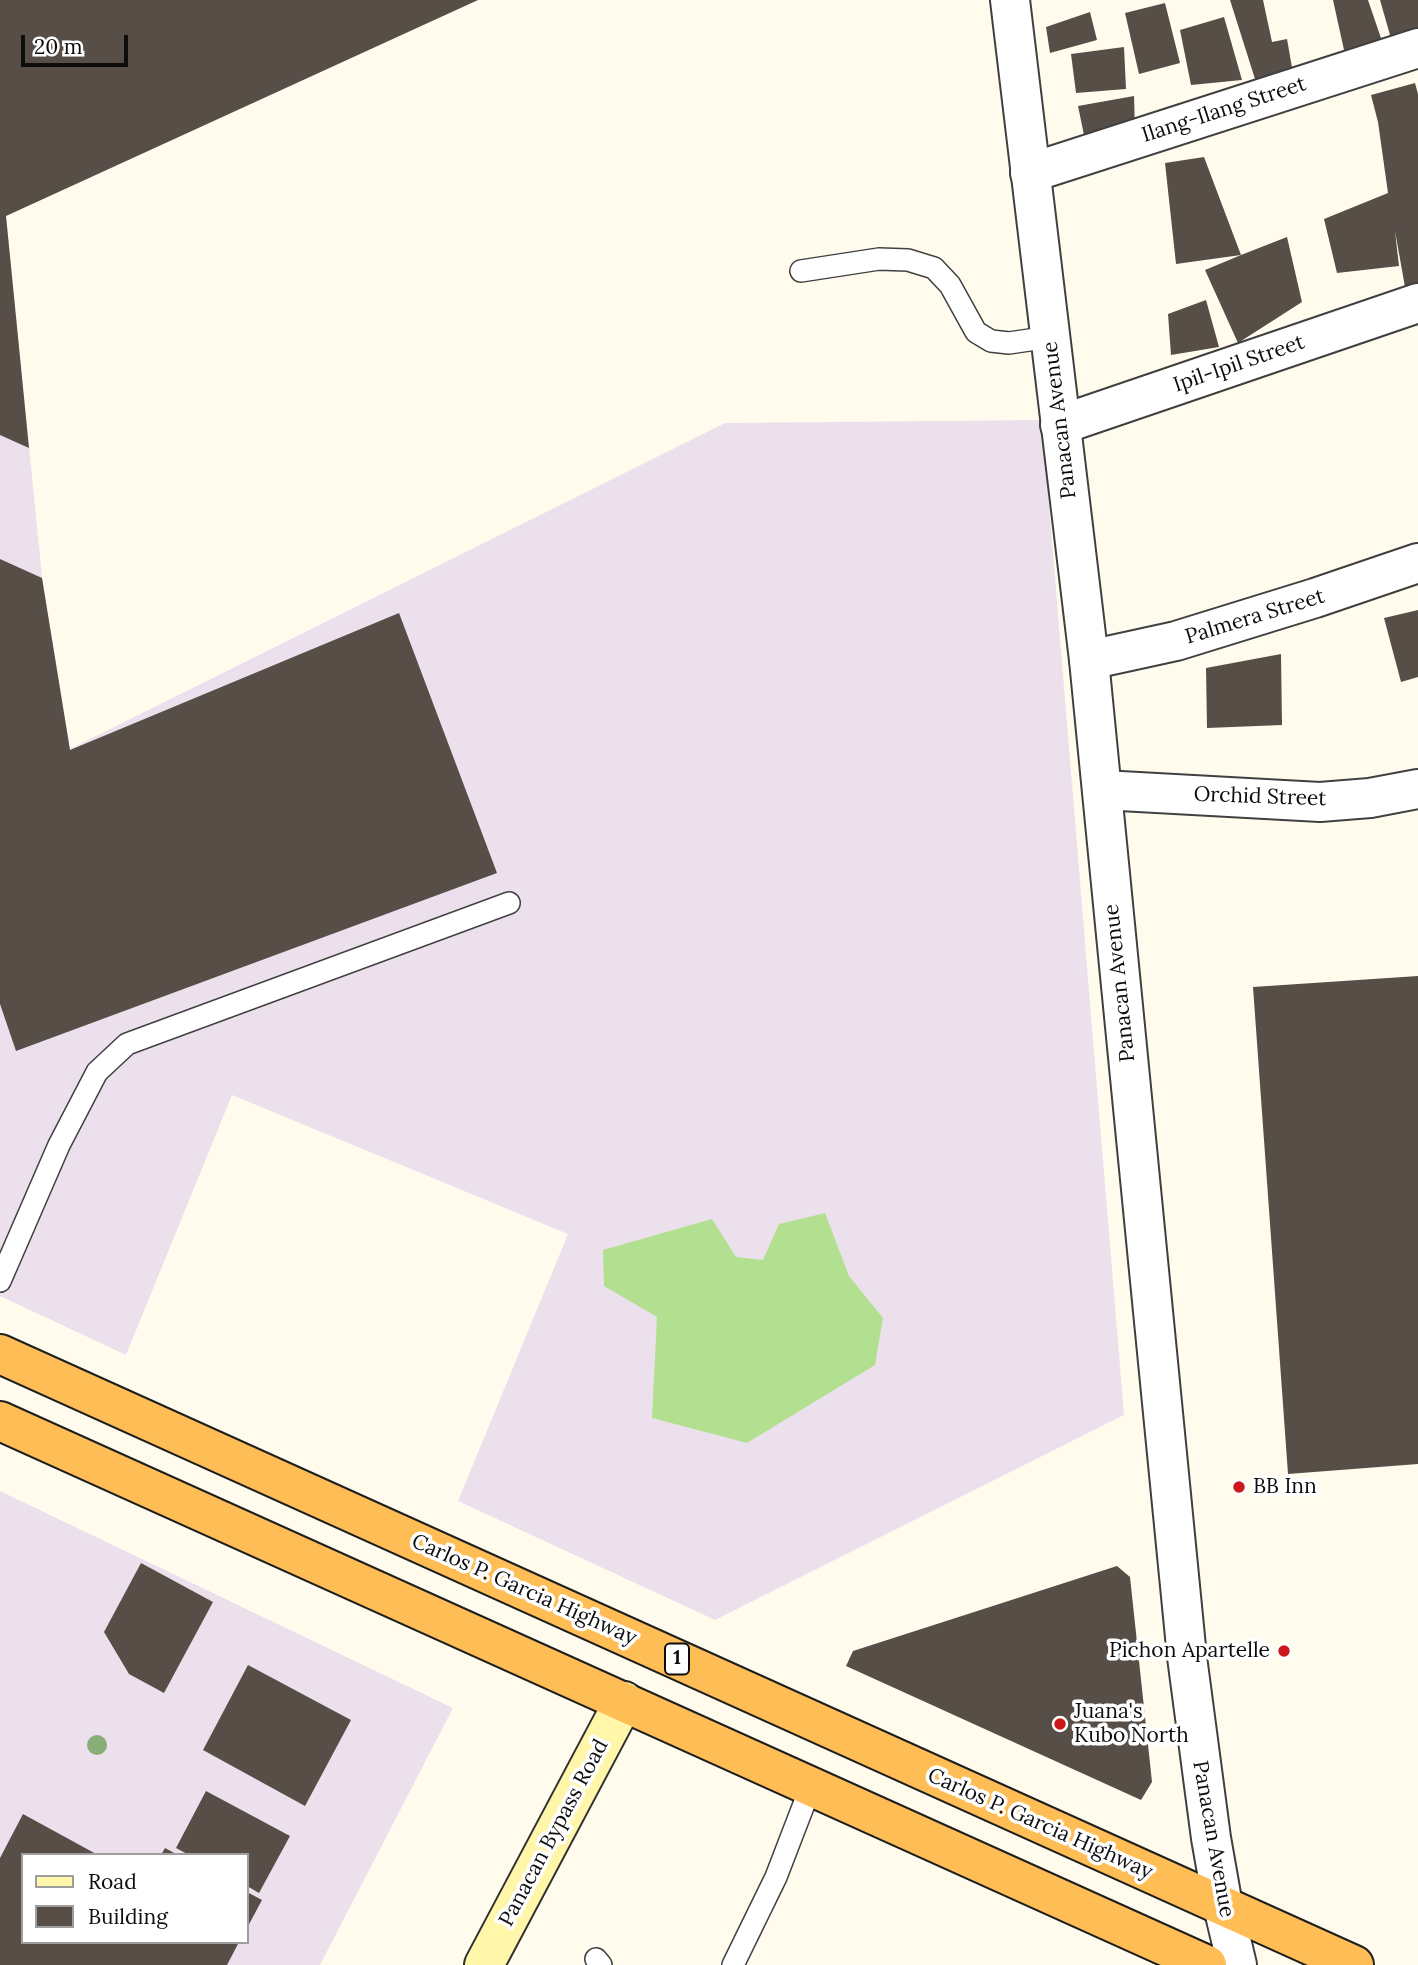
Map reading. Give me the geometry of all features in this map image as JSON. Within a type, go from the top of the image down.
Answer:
[{"type":"highway","name":"Carlos P. Garcia Highway","points":[[0,1354],[1354,1965]]},
{"type":"highway","points":[[0,1420],[1207,1965]]},
{"type":"highway","points":[[339,1574],[366,1519]]},
{"type":"highway","points":[[916,1834],[940,1778]]},
{"type":"main road","name":"Panacan Bypass Road","points":[[484,1965],[624,1701]]},
{"type":"street","name":"Panacan Avenue","points":[[1010,0],[1089,660],[1187,1657],[1201,1775],[1223,1906],[1237,1965]]},
{"type":"street","name":"Ilang-Ilang Street","points":[[1030,173],[1418,48]]},
{"type":"street","name":"Ipil-Ipil Street","points":[[1060,425],[1418,303]]},
{"type":"street","name":"Palmera Street","points":[[1089,660],[1176,641],[1418,564]]},
{"type":"street","name":"Orchid Street","points":[[1102,790],[1320,802],[1370,798],[1418,789]]},
{"type":"lane","points":[[801,271],[879,258],[908,260],[934,268],[950,285],[976,332],[991,341],[1009,343],[1050,337]]},
{"type":"lane","points":[[0,1281],[60,1145],[97,1072],[127,1044],[509,903]]},
{"type":"lane","points":[[733,1965],[776,1877],[811,1786]]},
{"type":"shaded area","points":[[0,0],[478,0],[6,216],[42,577],[70,749],[725,423],[1042,420],[1124,1415],[715,1620],[458,1501],[568,1234],[232,1095],[126,1355],[0,1296]]},
{"type":"shaded area","points":[[0,1491],[453,1708],[320,1965],[0,1965]]},
{"type":"green space","points":[[825,1213],[849,1276],[883,1318],[875,1365],[747,1443],[652,1418],[657,1317],[604,1286],[603,1250],[712,1219],[736,1257],[763,1260],[779,1224]]},
{"type":"building","points":[[0,0],[478,0],[6,216],[29,448],[0,435]]},
{"type":"building","points":[[1230,0],[1263,0],[1272,42],[1287,39],[1293,73],[1255,79]]},
{"type":"building","points":[[1333,0],[1368,0],[1382,41],[1344,50]]},
{"type":"building","points":[[1380,0],[1418,0],[1418,36],[1392,42]]},
{"type":"building","points":[[1165,3],[1180,63],[1139,74],[1125,13]]},
{"type":"building","points":[[1090,12],[1097,40],[1050,53],[1046,27]]},
{"type":"building","points":[[1224,17],[1242,80],[1191,85],[1180,30]]},
{"type":"building","points":[[1124,47],[1126,89],[1076,93],[1071,54]]},
{"type":"building","points":[[1415,83],[1418,94],[1418,283],[1405,287],[1395,231],[1399,266],[1337,273],[1324,219],[1388,193],[1378,122],[1371,95]]},
{"type":"building","points":[[1134,96],[1135,130],[1084,135],[1078,106]]},
{"type":"building","points":[[1204,157],[1241,255],[1176,264],[1165,163]]},
{"type":"building","points":[[1287,237],[1302,302],[1238,343],[1205,270]]},
{"type":"building","points":[[1206,300],[1219,347],[1171,355],[1168,314]]},
{"type":"building","points":[[0,559],[42,578],[70,750],[399,613],[497,873],[16,1051],[0,1004]]},
{"type":"building","points":[[1418,610],[1418,677],[1401,682],[1384,618]]},
{"type":"building","points":[[1281,654],[1282,725],[1207,728],[1206,668]]},
{"type":"building","points":[[1418,976],[1418,1464],[1288,1474],[1253,987]]},
{"type":"building","points":[[141,1563],[213,1602],[164,1693],[129,1674],[104,1632]]},
{"type":"building","name":"Juana's Kubo North","points":[[1117,1566],[1130,1577],[1152,1782],[1141,1800],[846,1666],[853,1651]]},
{"type":"building","points":[[248,1665],[351,1720],[305,1806],[203,1750]]},
{"type":"building","points":[[206,1791],[290,1836],[259,1893],[248,1887],[248,1853],[185,1853],[176,1848]]},
{"type":"building","points":[[23,1814],[94,1853],[21,1853],[21,1944],[238,1944],[227,1965],[0,1965],[0,1858]]},
{"type":"building","points":[[248,1893],[262,1900],[248,1926]]},
{"type":"place","name":"BB Inn","points":[[1239,1487]]},
{"type":"place","name":"Pichon Apartelle","points":[[1284,1651]]},
{"type":"place","name":"Juana's Kubo North","points":[[1060,1724]]}]
